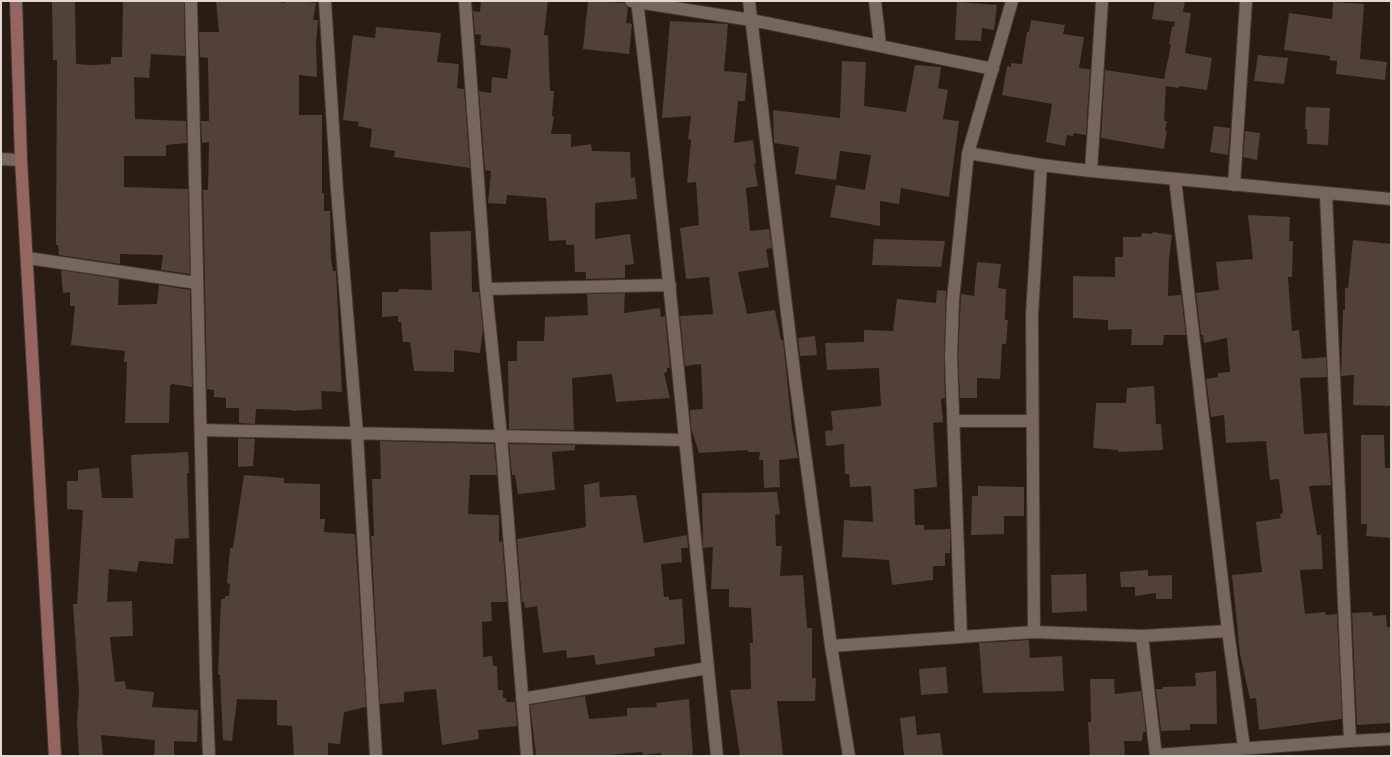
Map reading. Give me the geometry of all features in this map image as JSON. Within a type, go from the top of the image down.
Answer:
[{"type":"street","points":[[16,1],[21,160],[28,258],[55,756]]},
{"type":"street","points":[[191,1],[209,756]]},
{"type":"street","points":[[325,1],[337,190],[357,433],[376,756]]},
{"type":"street","points":[[465,1],[486,289],[527,756]]},
{"type":"street","points":[[717,756],[684,440],[670,284],[635,1],[751,20],[993,69]]},
{"type":"street","points":[[749,1],[796,387],[831,646],[848,756]]},
{"type":"street","points":[[875,1],[880,45]]},
{"type":"street","points":[[961,636],[951,357],[953,300],[968,153],[1012,1]]},
{"type":"street","points":[[1091,171],[1102,1]]},
{"type":"street","points":[[1234,185],[1246,1]]},
{"type":"street","points":[[968,153],[1041,165],[1091,171],[1391,199]]},
{"type":"street","points":[[1,159],[21,160]]},
{"type":"street","points":[[1034,632],[1032,315],[1041,165]]},
{"type":"street","points":[[1175,179],[1228,631],[1244,748]]},
{"type":"street","points":[[1326,194],[1350,740]]},
{"type":"street","points":[[28,258],[197,283]]},
{"type":"street","points":[[486,289],[670,284]]},
{"type":"street","points":[[953,421],[1032,421]]},
{"type":"street","points":[[201,430],[684,440]]},
{"type":"street","points":[[831,646],[1034,632],[1142,636],[1228,631]]},
{"type":"street","points":[[1142,636],[1156,755],[1244,748],[1292,750],[1350,740],[1391,739]]},
{"type":"street","points":[[522,699],[708,668]]},
{"type":"building","points":[[52,1],[75,1],[76,64],[92,65],[111,64],[111,57],[122,57],[123,1],[184,1],[185,56],[151,54],[149,78],[134,77],[135,119],[186,121],[187,143],[166,145],[166,156],[124,156],[124,187],[188,189],[190,274],[161,270],[163,255],[120,254],[120,264],[59,255],[58,245],[56,245],[57,60],[53,60]]},
{"type":"building","points":[[216,1],[272,1],[285,3],[285,1],[300,1],[316,3],[313,20],[318,20],[316,43],[317,77],[299,75],[299,115],[322,115],[322,193],[324,193],[324,211],[330,211],[331,258],[333,271],[336,271],[342,392],[321,391],[322,409],[292,411],[256,409],[255,424],[239,423],[239,408],[226,408],[226,398],[214,397],[214,390],[207,389],[203,190],[208,190],[209,142],[202,143],[201,121],[209,121],[208,58],[200,57],[199,32],[219,32]]},
{"type":"building","points":[[481,1],[548,1],[544,35],[548,35],[550,91],[554,91],[552,116],[554,117],[551,134],[571,134],[571,147],[591,144],[592,151],[630,152],[631,178],[635,177],[637,199],[595,203],[595,239],[630,234],[634,264],[625,265],[625,278],[586,279],[586,272],[575,272],[574,245],[566,245],[566,240],[549,241],[546,198],[507,195],[506,204],[488,203],[491,171],[485,170],[479,91],[491,93],[492,77],[507,79],[511,50],[509,48],[480,45],[481,35],[475,34],[473,11],[480,12]]},
{"type":"building","points":[[588,1],[624,3],[628,8],[626,23],[632,24],[629,54],[583,49]]},
{"type":"building","points":[[1155,1],[1185,1],[1183,12],[1191,13],[1185,53],[1212,58],[1207,90],[1179,86],[1179,88],[1166,86],[1164,121],[1167,121],[1165,130],[1167,131],[1164,149],[1101,138],[1105,70],[1164,79],[1171,45],[1169,44],[1172,27],[1174,27],[1175,22],[1152,19]]},
{"type":"building","points":[[957,2],[997,5],[994,30],[982,28],[981,41],[955,40]]},
{"type":"building","points":[[1333,2],[1364,4],[1360,59],[1387,62],[1385,80],[1336,74],[1337,61],[1329,60],[1330,56],[1284,50],[1289,13],[1332,19]]},
{"type":"building","points":[[1031,20],[1065,25],[1063,34],[1084,37],[1079,68],[1090,69],[1086,135],[1074,133],[1073,136],[1067,135],[1065,146],[1046,142],[1052,104],[1002,95],[1007,66],[1011,67],[1011,63],[1022,64],[1027,32],[1029,32]]},
{"type":"building","points":[[670,21],[728,24],[724,71],[747,73],[745,101],[738,101],[734,143],[753,140],[756,163],[754,164],[758,186],[746,188],[750,231],[769,229],[772,248],[766,249],[769,267],[738,272],[747,314],[775,310],[781,340],[783,340],[792,428],[798,458],[779,460],[780,487],[764,488],[763,460],[759,460],[760,452],[748,452],[748,450],[699,453],[691,428],[690,410],[703,409],[701,364],[685,366],[680,316],[713,314],[709,277],[686,279],[680,228],[699,225],[696,182],[687,183],[691,140],[688,139],[691,116],[662,118]]},
{"type":"building","points":[[376,27],[441,33],[437,62],[459,64],[457,88],[464,89],[470,168],[394,157],[395,151],[370,147],[372,129],[358,126],[359,122],[343,120],[353,35],[375,38]]},
{"type":"building","points":[[1258,55],[1288,58],[1284,84],[1254,81]]},
{"type":"building","points":[[842,61],[866,62],[864,106],[906,112],[915,65],[941,67],[938,88],[948,90],[943,119],[959,121],[949,197],[901,188],[899,204],[880,201],[880,226],[830,217],[836,185],[865,190],[871,155],[840,151],[836,180],[795,174],[799,147],[774,143],[773,110],[840,118]]},
{"type":"building","points":[[1306,107],[1330,108],[1328,145],[1307,144],[1307,129],[1305,129]]},
{"type":"building","points":[[1214,126],[1230,128],[1228,155],[1210,152]]},
{"type":"building","points":[[1245,131],[1260,133],[1257,160],[1243,157]]},
{"type":"building","points":[[1248,215],[1290,217],[1289,241],[1293,241],[1292,277],[1288,277],[1292,331],[1299,330],[1302,359],[1326,357],[1327,377],[1300,378],[1304,434],[1327,433],[1331,485],[1309,486],[1317,535],[1321,535],[1323,569],[1300,570],[1305,614],[1325,612],[1326,615],[1337,614],[1342,719],[1259,730],[1256,698],[1250,699],[1240,654],[1232,575],[1262,572],[1256,522],[1281,518],[1280,514],[1283,513],[1279,479],[1270,480],[1266,441],[1226,443],[1224,415],[1211,417],[1206,379],[1218,377],[1218,373],[1230,372],[1227,338],[1204,343],[1203,335],[1201,335],[1196,293],[1219,290],[1216,262],[1253,259]]},
{"type":"building","points":[[471,231],[472,292],[479,292],[483,330],[480,353],[454,350],[454,372],[414,371],[410,342],[403,342],[401,322],[398,322],[398,316],[382,317],[382,292],[398,292],[399,289],[432,290],[430,232]]},
{"type":"building","points":[[1153,232],[1172,235],[1169,259],[1168,296],[1181,295],[1186,335],[1164,335],[1163,345],[1131,345],[1132,329],[1108,330],[1108,320],[1073,318],[1073,276],[1115,277],[1115,257],[1123,257],[1123,237],[1141,237],[1142,233],[1152,234]]},
{"type":"building","points":[[874,239],[945,241],[941,267],[872,265]]},
{"type":"building","points":[[1353,240],[1391,244],[1391,406],[1353,405],[1354,375],[1341,376],[1343,310],[1345,310],[1345,288],[1348,288]]},
{"type":"building","points":[[977,262],[1001,264],[998,288],[1006,289],[1005,320],[1008,320],[1006,344],[1002,344],[1000,379],[977,378],[977,398],[960,398],[958,357],[961,294],[974,296]]},
{"type":"building","points":[[61,270],[119,279],[118,305],[157,304],[159,285],[190,290],[192,387],[172,384],[170,386],[169,423],[125,423],[127,362],[124,362],[125,351],[71,345],[75,306],[70,306],[70,292],[63,293]]},
{"type":"building","points":[[937,290],[946,291],[944,357],[945,398],[941,399],[943,422],[933,423],[937,487],[914,489],[915,525],[924,525],[924,530],[950,529],[950,553],[945,553],[945,566],[933,566],[933,580],[892,585],[889,560],[842,557],[844,520],[873,522],[871,486],[850,487],[849,474],[845,474],[844,444],[826,446],[825,431],[833,430],[831,411],[881,406],[879,368],[827,370],[825,343],[864,342],[864,330],[893,331],[897,299],[936,303]]},
{"type":"building","points":[[625,293],[624,313],[660,308],[661,317],[665,316],[670,368],[667,368],[667,372],[664,373],[670,398],[616,402],[612,374],[572,378],[574,430],[509,429],[508,361],[517,361],[517,341],[544,341],[545,317],[588,315],[587,294]]},
{"type":"building","points":[[815,336],[817,355],[800,356],[798,338]]},
{"type":"building","points":[[1154,386],[1156,424],[1161,424],[1163,450],[1118,452],[1118,450],[1093,448],[1096,403],[1126,403],[1127,388]]},
{"type":"building","points":[[1361,435],[1384,435],[1385,468],[1390,468],[1391,538],[1366,536],[1367,524],[1361,524]]},
{"type":"building","points":[[238,438],[255,439],[253,466],[238,467]]},
{"type":"building","points":[[380,441],[494,444],[497,475],[470,475],[468,514],[499,515],[499,542],[502,541],[507,602],[491,602],[492,621],[482,622],[483,657],[492,656],[493,666],[497,666],[498,690],[503,690],[503,698],[506,698],[507,702],[515,702],[517,726],[478,730],[479,739],[442,745],[436,689],[404,692],[404,702],[380,704],[371,536],[374,536],[372,479],[381,479]]},
{"type":"building","points":[[509,444],[575,445],[575,450],[552,452],[555,490],[518,494],[515,475],[512,475]]},
{"type":"building","points":[[188,452],[189,473],[187,473],[189,538],[175,539],[173,564],[139,561],[137,572],[109,569],[107,602],[132,601],[133,636],[110,637],[115,682],[125,681],[126,689],[154,692],[152,707],[198,710],[197,742],[174,741],[174,756],[154,756],[155,740],[101,735],[103,756],[79,756],[77,722],[79,693],[73,604],[77,604],[83,510],[67,509],[67,481],[78,481],[78,470],[99,468],[102,498],[133,498],[131,455]]},
{"type":"building","points":[[244,475],[284,478],[284,483],[320,484],[320,519],[325,519],[324,532],[355,534],[366,707],[344,712],[340,744],[328,743],[328,756],[294,756],[292,726],[277,725],[277,700],[237,699],[232,741],[223,740],[220,675],[218,675],[221,599],[225,599],[225,596],[229,596],[230,584],[227,583],[230,548],[233,548]]},
{"type":"building","points":[[599,482],[600,497],[636,495],[644,543],[687,535],[688,548],[681,548],[682,562],[661,564],[664,597],[669,597],[669,600],[682,599],[685,644],[654,648],[655,656],[596,665],[594,655],[567,658],[566,650],[543,653],[537,606],[525,608],[524,602],[522,602],[517,539],[586,527],[584,485]]},
{"type":"building","points":[[978,486],[1024,487],[1024,516],[1004,516],[1004,534],[971,535],[972,496],[978,496]]},
{"type":"building","points":[[777,492],[780,514],[775,515],[776,546],[782,546],[780,576],[803,575],[807,628],[812,628],[812,678],[816,678],[815,701],[777,701],[783,756],[740,756],[730,690],[751,689],[750,643],[753,643],[751,608],[729,607],[729,589],[711,589],[713,547],[703,548],[702,493]]},
{"type":"building","points":[[1148,570],[1148,576],[1172,575],[1172,599],[1156,599],[1156,593],[1135,596],[1135,587],[1121,587],[1120,572]]},
{"type":"building","points":[[1086,574],[1087,611],[1052,613],[1051,575]]},
{"type":"building","points":[[1372,612],[1373,616],[1386,615],[1387,627],[1391,627],[1391,723],[1357,725],[1352,613]]},
{"type":"building","points":[[1029,640],[1030,658],[1062,656],[1064,691],[983,693],[979,643]]},
{"type":"building","points":[[946,667],[948,693],[921,695],[919,669]]},
{"type":"building","points":[[1216,671],[1217,724],[1190,724],[1190,730],[1161,731],[1156,689],[1163,689],[1163,687],[1196,686],[1195,673]]},
{"type":"building","points":[[1090,679],[1114,679],[1115,694],[1141,691],[1146,732],[1143,732],[1142,741],[1124,741],[1125,756],[1090,756],[1088,722],[1091,722]]},
{"type":"building","points":[[585,696],[589,719],[627,716],[627,708],[657,707],[656,703],[689,699],[693,756],[661,756],[661,753],[643,755],[642,752],[600,756],[536,756],[530,705]]},
{"type":"building","points":[[915,716],[917,735],[940,733],[943,756],[904,756],[900,718]]}]
